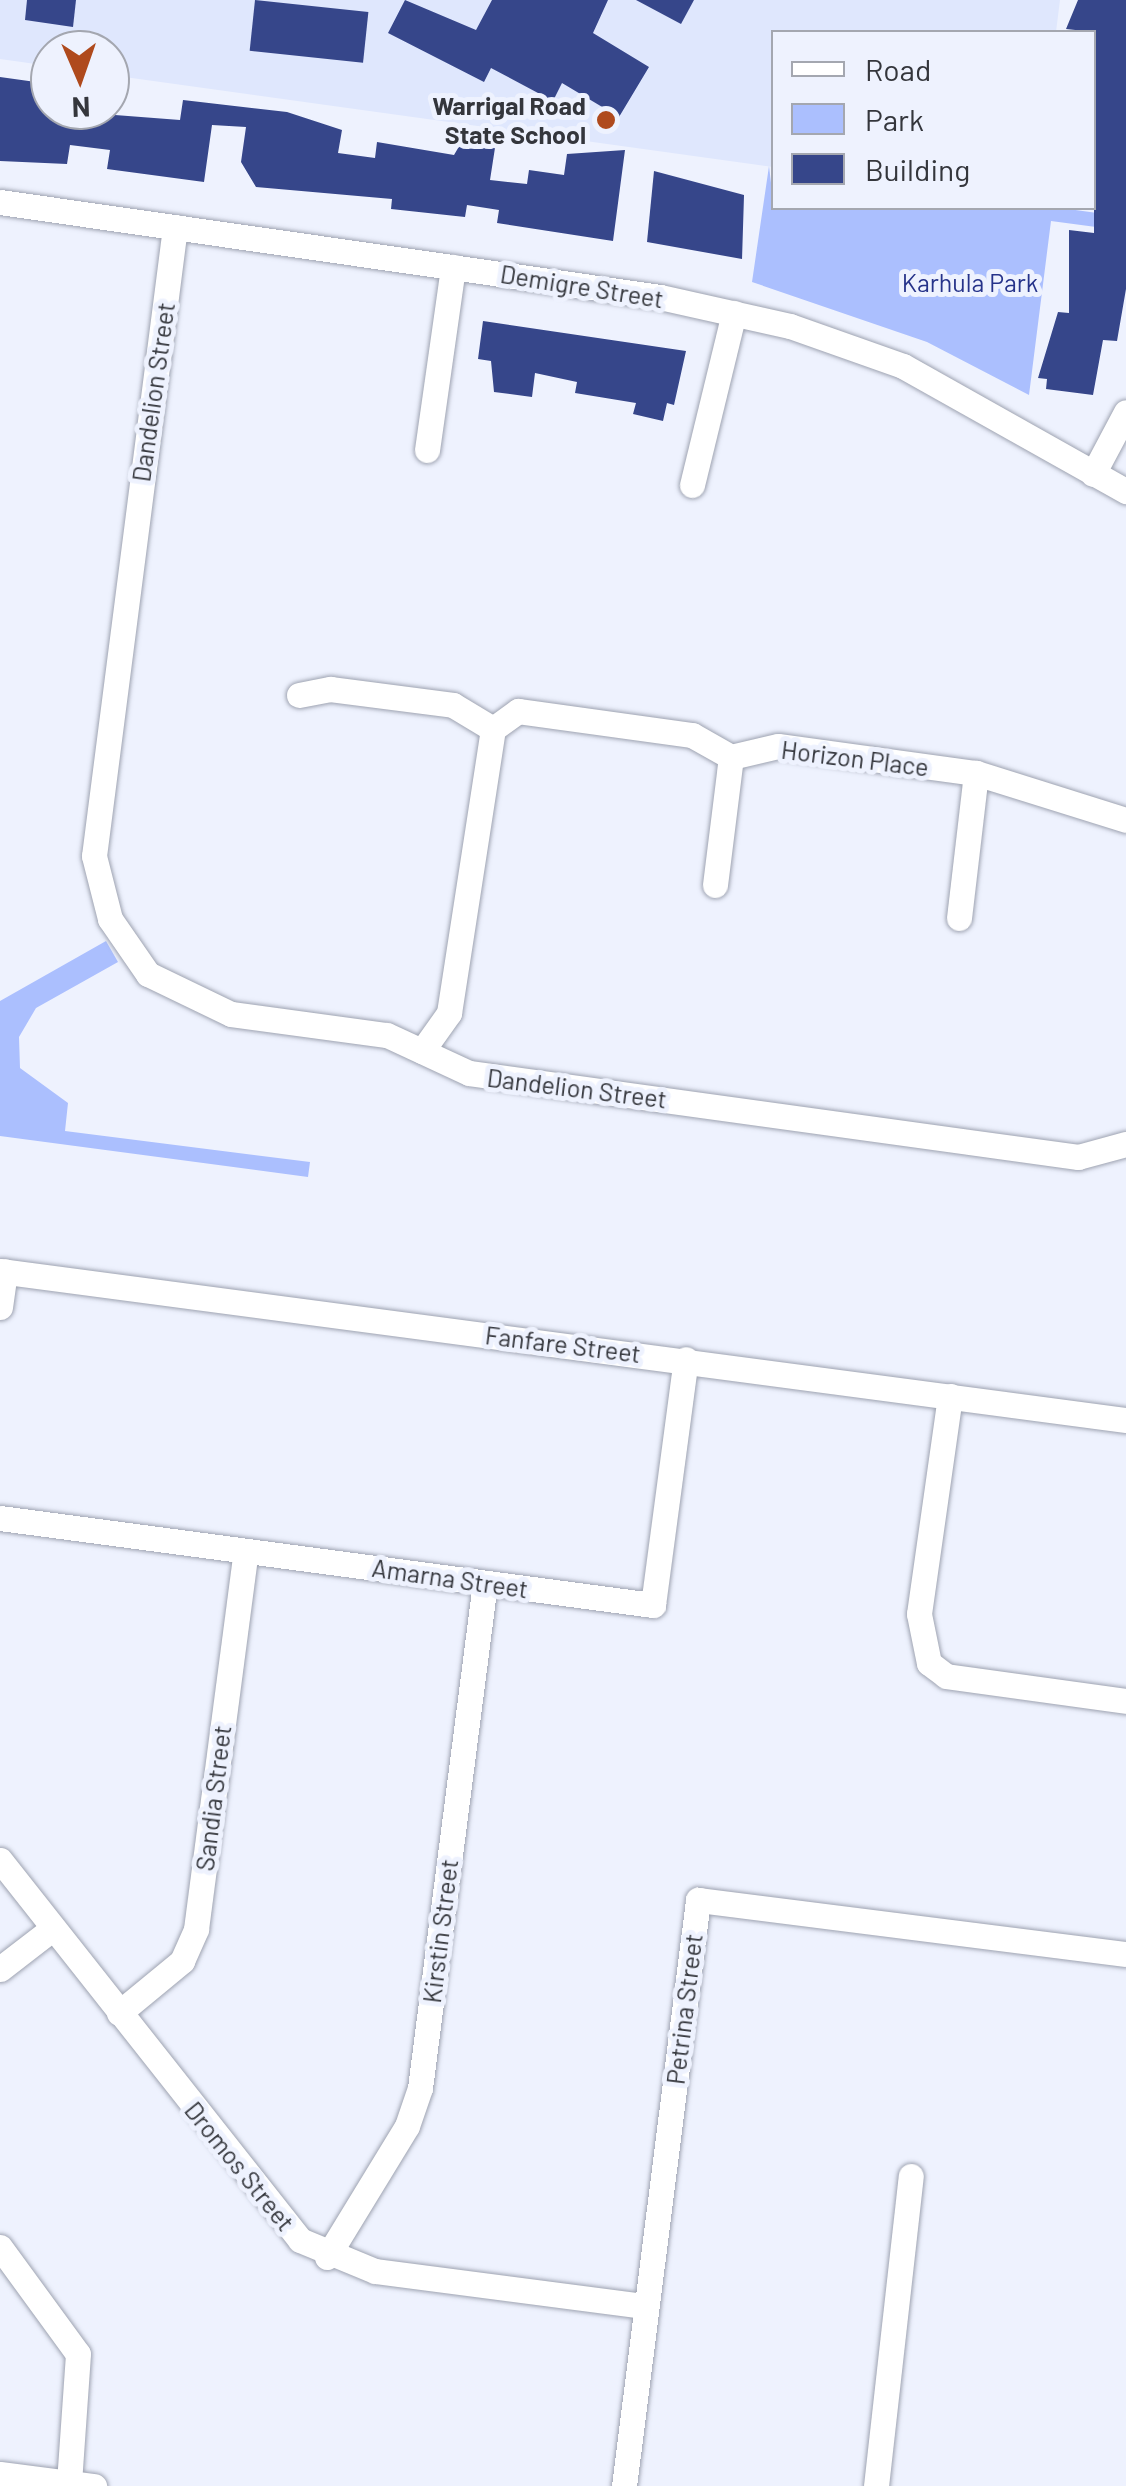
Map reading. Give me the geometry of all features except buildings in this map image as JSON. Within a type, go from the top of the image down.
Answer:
[{"type":"street","name":"Demigre Street","points":[[0,202],[453,267],[734,313],[902,366],[1126,491]]},
{"type":"street","name":"Dandelion Street","points":[[175,227],[96,816],[98,888],[124,947],[185,998],[230,1014],[387,1035],[469,1074],[1078,1157],[1126,1144]]},
{"type":"street","points":[[427,450],[453,267]]},
{"type":"street","points":[[692,485],[734,313]]},
{"type":"street","points":[[1094,474],[1126,412]]},
{"type":"street","points":[[299,694],[330,689],[453,705],[493,728]]},
{"type":"street","points":[[422,1051],[449,1013],[493,728],[518,711],[692,735],[731,757],[716,885]]},
{"type":"street","name":"Horizon Place","points":[[731,757],[778,746],[976,773],[1126,820]]},
{"type":"street","points":[[959,918],[976,773]]},
{"type":"street","points":[[0,1307],[2,1271]]},
{"type":"street","name":"Fanfare Street","points":[[2,1271],[1126,1420]]},
{"type":"street","name":"Amarna Street","points":[[0,1518],[653,1605],[686,1360]]},
{"type":"street","points":[[950,1396],[919,1614],[928,1663],[960,1679],[1126,1701]]},
{"type":"street","name":"Sandia Street","points":[[119,2013],[182,1961],[196,1930],[246,1551]]},
{"type":"street","name":"Kirstin Street","points":[[327,2256],[407,2126],[420,2088],[484,1583]]},
{"type":"street","name":"Dromos Street","points":[[0,1860],[278,2218],[327,2256],[375,2271],[646,2306]]},
{"type":"street","name":"Petrina Street","points":[[624,2486],[698,1900],[1126,1954]]},
{"type":"street","points":[[0,1968],[53,1928]]},
{"type":"street","points":[[876,2486],[911,2176]]},
{"type":"street","points":[[0,2246],[78,2354],[82,2484],[0,2474]]},
{"type":"shaded area","name":"Warrigal Road State School","points":[[0,0],[1060,0],[1056,30],[771,30],[771,167],[130,78],[130,30],[30,30],[30,63],[0,59]]},
{"type":"green space","name":"Karhula Park","points":[[769,166],[771,210],[1075,210],[1126,217],[1126,231],[1051,221],[1029,395],[927,342],[752,282]]},
{"type":"green space","points":[[106,941],[118,962],[36,1008],[19,1037],[20,1068],[68,1103],[65,1131],[310,1162],[308,1177],[0,1136],[0,1001]]},
{"type":"place","name":"Warrigal Road State School","points":[[606,120]]}]
